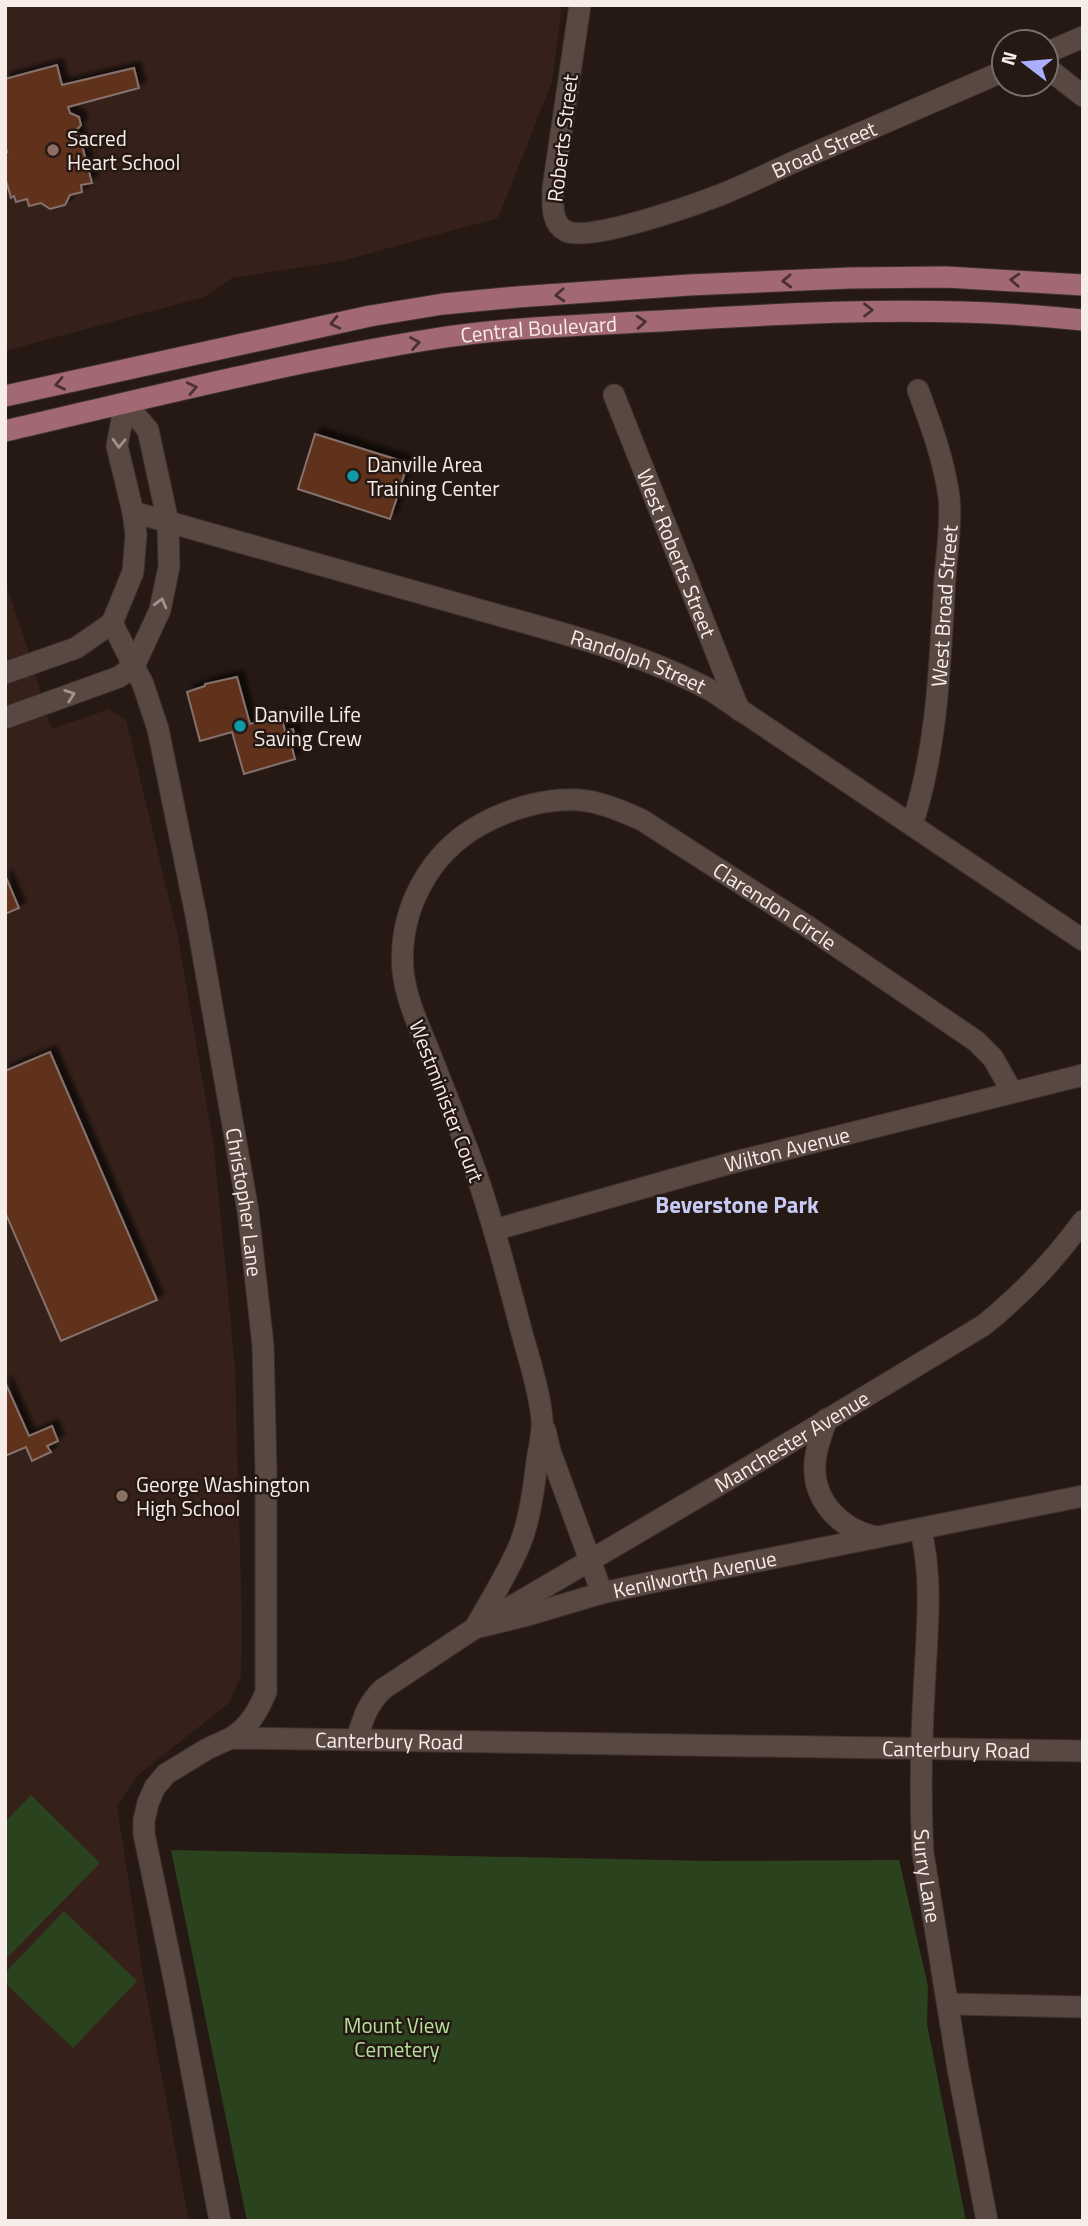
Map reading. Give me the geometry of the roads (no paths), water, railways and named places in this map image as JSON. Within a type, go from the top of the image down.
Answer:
[{"type":"main road","name":"Central Boulevard","points":[[5,396],[370,316],[443,304],[688,285],[849,278],[946,276],[1083,285]]},
{"type":"main road","name":"Central Boulevard","points":[[5,431],[378,349],[506,330],[857,310],[1028,314],[1083,320]]},
{"type":"street","name":"Roberts Street","points":[[580,5],[552,188],[556,221],[567,232],[576,234],[640,221]]},
{"type":"street","points":[[1060,47],[1083,37]]},
{"type":"street","name":"Broad Street","points":[[640,221],[723,194],[990,77]]},
{"type":"street","points":[[1060,78],[1083,96]]},
{"type":"street","name":"West Broad Street","points":[[912,825],[923,793],[933,740],[950,499],[937,442],[918,390]]},
{"type":"street","name":"West Roberts Street","points":[[614,395],[739,710]]},
{"type":"street","points":[[5,673],[76,648],[112,623],[133,572],[136,534],[117,446],[125,403]]},
{"type":"street","points":[[5,718],[119,677],[134,666],[160,610],[169,567],[168,522],[148,430],[125,403]]},
{"type":"street","name":"Randolph Street","points":[[133,512],[566,635],[648,661],[701,685],[1083,940]]},
{"type":"street","name":"Christopher Lane","points":[[112,623],[143,684],[158,729],[196,915],[248,1211],[257,1287],[263,1345],[266,1473],[266,1692],[250,1721],[231,1738]]},
{"type":"street","name":"Clarendon Circle","points":[[499,816],[536,804],[586,801],[615,808],[642,820],[807,926],[976,1041],[993,1058],[1012,1092]]},
{"type":"street","name":"Westminister Court","points":[[499,816],[468,832],[449,848],[429,872],[407,915],[403,971],[408,998],[468,1150],[494,1230],[536,1385],[542,1422],[602,1593]]},
{"type":"street","name":"Wilton Avenue","points":[[494,1230],[731,1163],[1012,1092],[1080,1082]]},
{"type":"street","name":"Manchester Avenue","points":[[475,1628],[984,1325],[1020,1296],[1046,1269],[1083,1221]]},
{"type":"street","points":[[827,1419],[818,1442],[815,1463],[820,1493],[839,1521],[851,1529],[879,1537]]},
{"type":"street","name":"Westminister Court","points":[[475,1628],[520,1543],[534,1490],[542,1422]]},
{"type":"street","name":"Kenilworth Avenue","points":[[357,1739],[372,1699],[475,1628],[602,1593],[1083,1496]]},
{"type":"street","name":"Surry Lane","points":[[920,1529],[926,1550],[923,1853],[958,2069],[987,2221]]},
{"type":"street","name":"Canterbury Road","points":[[220,2221],[144,1834],[144,1820],[155,1787],[166,1774],[207,1749],[231,1738],[1083,1751]]},
{"type":"street","points":[[949,2004],[1083,2007]]},
{"type":"place","name":"Sacred Heart School","points":[[53,150]]},
{"type":"place","name":"Danville Area Training Center","points":[[353,476]]},
{"type":"place","name":"Danville Life Saving Crew","points":[[240,726]]},
{"type":"place","name":"George Washington High School","points":[[122,1496]]},
{"type":"district","name":"Beverstone Park","points":[[737,1204]]},
{"type":"park label","name":"Mount View Cemetery","points":[[397,2037]]}]
